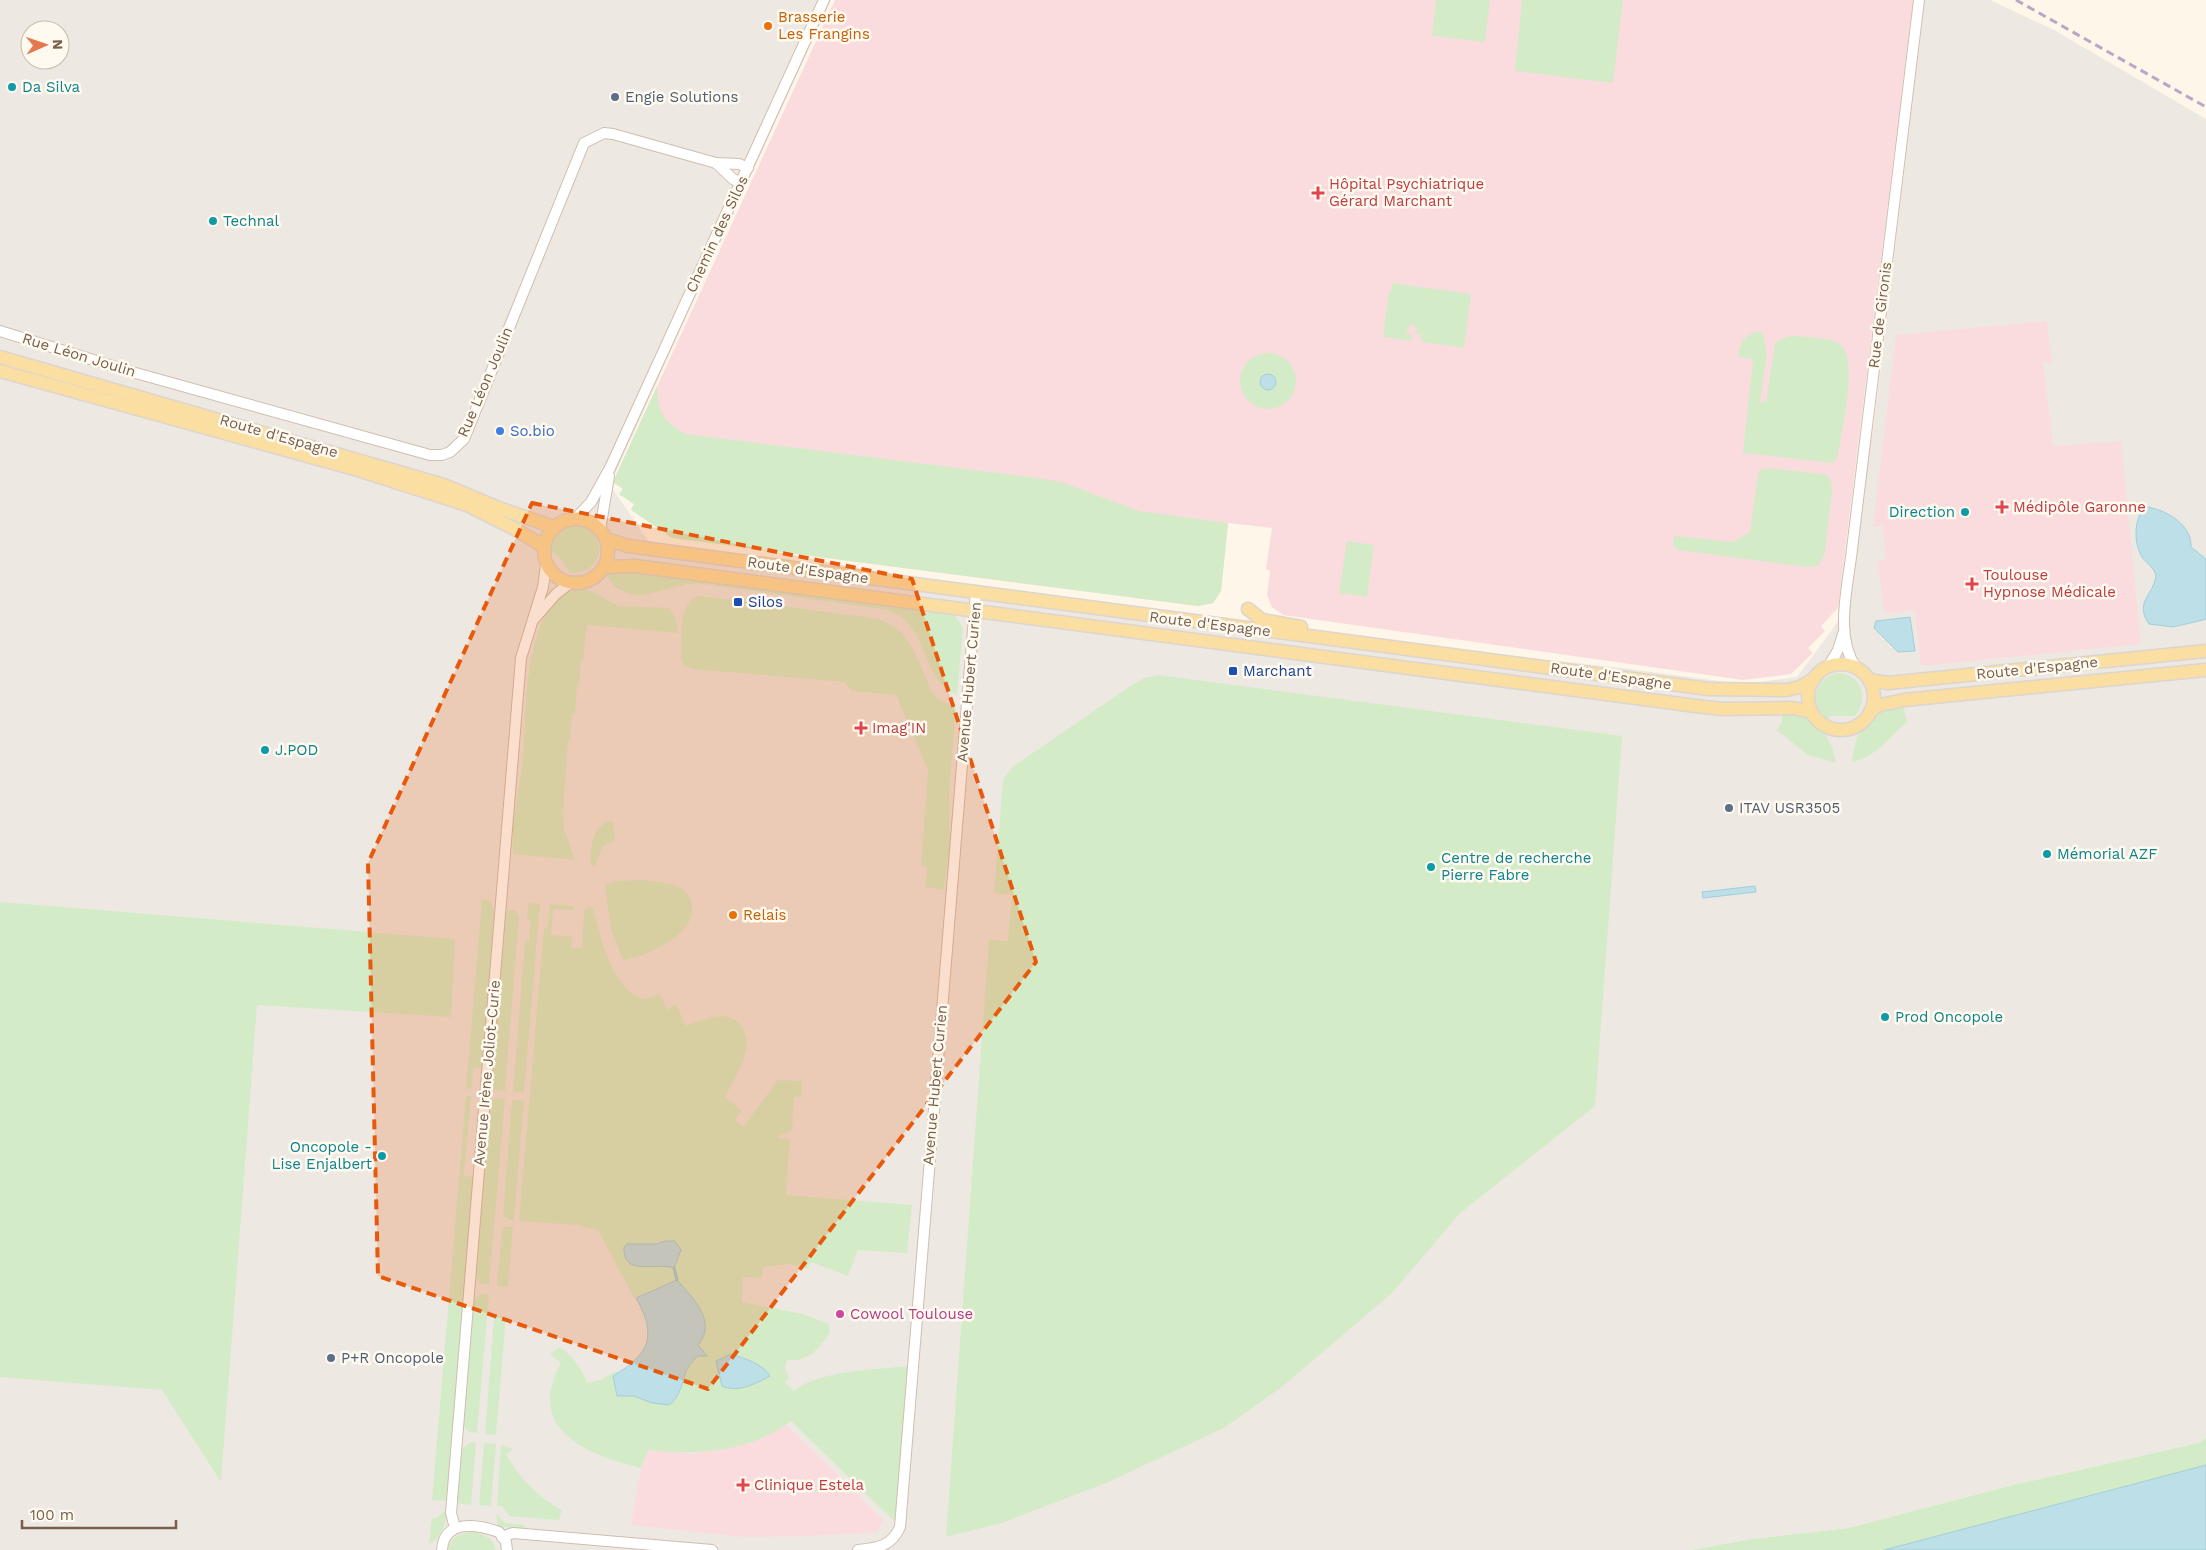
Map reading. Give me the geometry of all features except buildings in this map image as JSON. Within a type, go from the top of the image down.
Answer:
[{"type":"main road","name":"Route d'Espagne","points":[[0,357],[444,484],[499,508],[554,527]]},
{"type":"main road","name":"Route d'Espagne","points":[[0,371],[358,470],[449,499],[467,505],[515,529],[543,546]]},
{"type":"main road","points":[[576,518],[589,522],[603,534],[607,558],[604,567],[596,576],[584,583],[570,583],[552,574],[546,565],[543,546],[547,536],[554,527],[564,521],[576,518]]},
{"type":"main road","name":"Route d'Espagne","points":[[603,534],[628,546],[1709,690],[1787,690],[1800,687],[1814,679]]},
{"type":"main road","name":"Route d'Espagne","points":[[604,567],[635,566],[1696,706],[1722,709],[1793,708],[1812,712]]},
{"type":"main road","points":[[1248,608],[1262,620],[1308,628],[1352,641]]},
{"type":"main road","name":"Route d'Espagne","points":[[1868,680],[1888,683],[2206,651]]},
{"type":"main road","points":[[1839,664],[1856,668],[1868,680],[1874,695],[1871,710],[1858,725],[1838,730],[1828,728],[1812,712],[1808,692],[1814,679],[1828,667],[1839,664]]},
{"type":"main road","name":"Route d'Espagne","points":[[1871,710],[1880,705],[1904,700],[2206,670]]},
{"type":"street","name":"Chemin des Silos","points":[[576,518],[591,502],[610,468],[824,0]]},
{"type":"street","name":"Rue de Gironis","points":[[1828,667],[1838,650],[1844,631],[1868,415],[1919,0]]},
{"type":"street","name":"Rue Léon Joulin","points":[[0,331],[199,391],[386,441],[430,455],[442,455],[450,452],[464,438],[584,143],[604,133],[613,134],[716,163],[739,164],[748,168]]},
{"type":"street","name":"Rue Léon Joulin","points":[[716,163],[733,179],[741,183]]},
{"type":"street","name":"Chemin des Silos","points":[[603,534],[610,468]]},
{"type":"street","name":"Avenue Irène Joliot-Curie","points":[[455,1528],[451,1513],[519,678],[524,643],[543,586],[546,565]]},
{"type":"street","name":"Avenue Irène Joliot-Curie","points":[[533,620],[556,594],[570,583]]},
{"type":"street","name":"Avenue Hubert Curien","points":[[858,1550],[881,1547],[888,1544],[900,1527],[976,593]]},
{"type":"street","name":"Rue de Gironis","points":[[1844,631],[1846,649],[1856,668]]},
{"type":"street","points":[[442,1550],[443,1542],[450,1531],[455,1528],[474,1526],[486,1527],[499,1532],[506,1542],[507,1550]]},
{"type":"street","points":[[502,1537],[513,1532],[712,1550]]},
{"type":"highlighted area","points":[[532,503],[912,579],[1036,962],[708,1389],[378,1276],[368,863]]},
{"type":"shaded area","points":[[0,0],[831,0],[610,485],[649,542],[1411,645],[1622,668],[1742,684],[1797,677],[1840,619],[1873,431],[1925,0],[1990,0],[2054,30],[2206,119],[2206,1438],[2198,1443],[2013,1485],[1848,1528],[1751,1539],[1691,1550],[0,1550]]},
{"type":"shaded area","name":"Hôpital Psychiatrique Gérard Marchant","points":[[835,0],[1913,0],[1838,608],[1821,626],[1825,631],[1808,648],[1813,653],[1791,674],[1743,680],[1283,615],[1272,607],[1267,595],[1270,571],[1266,569],[1272,528],[1228,523],[1221,591],[1213,603],[1198,606],[805,555],[631,510],[634,504],[619,494],[623,489],[613,482]]},
{"type":"shaded area","name":"Médipôle Garonne","points":[[2047,321],[2052,364],[2043,361],[2053,446],[2121,441],[2141,644],[1921,666],[1915,610],[1884,613],[1878,561],[1886,560],[1883,526],[1873,527],[1896,335]]},
{"type":"shaded area","name":"Clinique Estela","points":[[786,1425],[884,1520],[877,1532],[744,1537],[631,1525],[641,1468],[648,1450],[693,1454],[751,1442]]},
{"type":"green space","points":[[1436,0],[1490,0],[1485,42],[1432,36]]},
{"type":"green space","points":[[1522,0],[1623,0],[1613,83],[1515,71]]},
{"type":"green space","points":[[1392,283],[1471,294],[1464,348],[1422,342],[1421,335],[1415,333],[1418,329],[1411,324],[1406,332],[1412,336],[1411,341],[1383,337]]},
{"type":"green space","points":[[1757,331],[1763,334],[1767,353],[1760,402],[1766,402],[1775,343],[1780,340],[1794,336],[1828,340],[1841,345],[1846,353],[1849,366],[1849,381],[1838,455],[1833,463],[1743,453],[1753,359],[1738,357],[1743,341]]},
{"type":"green space","points":[[1268,353],[1279,355],[1288,361],[1294,370],[1296,381],[1294,392],[1288,401],[1279,407],[1268,409],[1257,407],[1248,401],[1242,392],[1240,381],[1242,370],[1248,361],[1257,355]]},
{"type":"green space","points":[[657,386],[663,415],[678,430],[686,434],[1046,479],[1064,483],[1139,511],[1228,523],[1221,591],[1213,603],[1198,606],[672,538],[631,510],[634,504],[619,494],[623,489],[613,482]]},
{"type":"green space","points":[[1769,468],[1827,475],[1831,480],[1832,490],[1825,553],[1818,566],[1807,567],[1678,550],[1673,546],[1674,536],[1733,542],[1750,532],[1758,475],[1760,470]]},
{"type":"green space","points":[[576,524],[587,528],[594,535],[598,543],[599,552],[596,560],[590,567],[582,572],[570,573],[562,560],[551,550],[555,535],[562,529]]},
{"type":"green space","points":[[1347,541],[1374,545],[1367,597],[1339,593]]},
{"type":"green space","points":[[624,570],[955,615],[963,628],[957,695],[945,687],[936,677],[912,628],[902,618],[888,610],[701,584],[683,585],[642,595],[632,594],[614,585],[606,575]]},
{"type":"green space","points":[[579,588],[596,593],[618,606],[669,608],[675,617],[678,633],[587,625],[579,686],[577,686],[575,714],[572,714],[570,741],[568,741],[563,814],[564,828],[575,860],[513,854],[513,829],[523,760],[527,689],[537,636],[546,614],[560,598]]},
{"type":"green space","points":[[701,596],[866,617],[889,623],[906,638],[916,655],[932,692],[939,700],[956,707],[949,793],[950,844],[944,890],[925,887],[927,867],[921,865],[928,770],[896,695],[852,691],[845,682],[692,669],[684,665],[681,658],[681,632],[684,612],[693,599]]},
{"type":"green space","points":[[1837,673],[1852,677],[1857,682],[1861,688],[1862,701],[1860,709],[1855,716],[1830,716],[1828,719],[1818,707],[1816,693],[1818,686],[1823,681]]},
{"type":"green space","points":[[1158,675],[1622,736],[1595,1106],[1460,1213],[1392,1293],[1283,1386],[1224,1428],[1106,1483],[1002,1523],[946,1537],[989,940],[1008,941],[1012,895],[994,893],[1003,780],[1011,768],[1126,689],[1144,678]]},
{"type":"green space","points":[[1903,705],[1907,722],[1876,751],[1852,762],[1857,739],[1866,723],[1881,712]]},
{"type":"green space","points":[[1782,713],[1802,715],[1825,734],[1833,749],[1836,763],[1808,755],[1777,730],[1782,722]]},
{"type":"green space","points":[[612,820],[615,840],[603,846],[595,866],[591,865],[592,844],[596,832],[605,823]]},
{"type":"green space","points":[[645,880],[669,884],[684,891],[691,903],[690,919],[685,928],[666,944],[644,955],[623,960],[611,930],[605,885],[614,881]]},
{"type":"green space","points":[[482,899],[491,901],[494,912],[492,952],[483,1068],[473,1068],[472,1089],[466,1088]]},
{"type":"green space","points":[[0,902],[455,939],[451,1017],[257,1005],[221,1482],[162,1390],[0,1377]]},
{"type":"green space","points":[[528,903],[540,904],[524,1093],[513,1092],[525,941],[529,941],[531,920],[527,920]]},
{"type":"green space","points":[[550,904],[573,906],[576,910],[553,909],[551,935],[572,937],[571,948],[582,948],[584,911],[587,907],[593,907],[609,961],[624,986],[634,994],[646,999],[660,994],[667,1010],[676,1004],[686,1026],[716,1016],[724,1016],[738,1022],[746,1035],[746,1050],[739,1071],[725,1097],[742,1111],[735,1119],[743,1127],[778,1080],[802,1081],[801,1097],[794,1097],[792,1130],[779,1136],[779,1139],[790,1139],[786,1195],[912,1205],[907,1253],[858,1250],[848,1276],[811,1262],[808,1269],[790,1264],[763,1267],[762,1278],[743,1277],[742,1302],[803,1314],[829,1324],[830,1332],[813,1353],[801,1359],[787,1360],[785,1368],[789,1378],[785,1382],[794,1391],[805,1384],[832,1375],[908,1366],[895,1520],[791,1421],[759,1439],[723,1449],[704,1452],[648,1450],[641,1468],[601,1456],[583,1447],[567,1436],[556,1422],[550,1406],[552,1386],[561,1363],[550,1354],[560,1347],[576,1363],[587,1383],[600,1380],[617,1371],[618,1373],[613,1376],[617,1396],[624,1397],[682,1386],[688,1367],[698,1356],[698,1345],[677,1280],[634,1298],[598,1230],[576,1225],[519,1221],[544,928],[548,927]]},
{"type":"green space","points":[[507,910],[516,911],[519,916],[505,1091],[490,1090]]},
{"type":"green space","points":[[466,1096],[471,1096],[464,1176],[474,1177],[447,1501],[432,1500]]},
{"type":"green space","points":[[489,1098],[505,1099],[489,1285],[481,1284],[475,1276]]},
{"type":"green space","points":[[512,1100],[524,1101],[514,1221],[503,1217]]},
{"type":"green space","points":[[505,1227],[513,1227],[508,1287],[497,1286],[502,1231]]},
{"type":"green space","points":[[481,1294],[489,1294],[477,1433],[469,1432],[463,1426],[473,1300]]},
{"type":"green space","points":[[498,1316],[506,1316],[496,1435],[485,1434],[494,1319]]},
{"type":"green space","points":[[2206,1438],[2206,1465],[1884,1550],[1691,1550],[1751,1539],[1848,1528],[2013,1485],[2198,1443]]},
{"type":"green space","points":[[472,1442],[476,1443],[471,1505],[456,1503],[461,1449]]},
{"type":"green space","points":[[484,1443],[496,1444],[491,1506],[479,1505]]},
{"type":"green space","points":[[501,1445],[513,1449],[506,1454],[530,1486],[562,1510],[559,1520],[509,1516],[502,1506],[497,1506]]},
{"type":"green space","points":[[447,1510],[446,1520],[440,1534],[429,1544],[432,1518],[436,1518]]},
{"type":"green space","points":[[496,1513],[505,1523],[525,1525],[524,1529],[498,1526]]},
{"type":"green space","points":[[474,1532],[488,1538],[496,1550],[448,1550],[454,1538],[465,1533]]},
{"type":"water","points":[[1268,374],[1274,376],[1276,382],[1274,388],[1268,390],[1262,388],[1260,382],[1262,376]]},
{"type":"water","points":[[2148,507],[2163,512],[2177,520],[2188,532],[2191,547],[2206,559],[2206,619],[2173,627],[2149,624],[2143,610],[2156,576],[2139,552],[2136,539],[2138,518],[2145,508]]},
{"type":"water","points":[[1910,617],[1915,651],[1898,652],[1874,628],[1876,621]]},
{"type":"water","points":[[1755,886],[1756,892],[1703,898],[1702,892]]},
{"type":"water","points":[[675,1241],[681,1250],[674,1268],[634,1265],[628,1262],[625,1256],[624,1247],[627,1244],[656,1244]]},
{"type":"water","points":[[677,1280],[701,1310],[705,1328],[698,1345],[707,1356],[698,1356],[689,1365],[679,1393],[669,1405],[652,1403],[634,1396],[617,1396],[613,1376],[635,1360],[642,1352],[648,1334],[643,1312],[636,1298]]},
{"type":"water","points":[[731,1354],[758,1365],[770,1376],[753,1385],[740,1388],[734,1389],[722,1386],[716,1361]]},
{"type":"water","points":[[2206,1465],[2206,1550],[1884,1550]]},
{"type":"waterway","points":[[674,1268],[677,1280]]},
{"type":"railway","points":[[2016,0],[2206,107]]},
{"type":"place","name":"Brasserie Les Frangins","points":[[768,26]]},
{"type":"place","name":"Da Silva","points":[[12,87]]},
{"type":"place","name":"Engie Solutions","points":[[615,97]]},
{"type":"place","name":"Hôpital Psychiatrique Gérard Marchant","points":[[1318,193]]},
{"type":"place","name":"Technal","points":[[213,221]]},
{"type":"place","name":"So.bio","points":[[500,431]]},
{"type":"place","name":"Médipôle Garonne","points":[[2002,507]]},
{"type":"place","name":"Direction","points":[[1965,512]]},
{"type":"place","name":"Toulouse Hypnose Médicale","points":[[1972,584]]},
{"type":"place","name":"Silos","points":[[738,602]]},
{"type":"place","name":"Marchant","points":[[1233,671]]},
{"type":"place","name":"Imag'IN","points":[[861,728]]},
{"type":"place","name":"J.POD","points":[[265,750]]},
{"type":"place","name":"ITAV USR3505","points":[[1729,808]]},
{"type":"place","name":"Mémorial AZF","points":[[2047,854]]},
{"type":"place","name":"Centre de recherche Pierre Fabre","points":[[1431,867]]},
{"type":"place","name":"Relais","points":[[733,915]]},
{"type":"place","name":"Prod Oncopole","points":[[1885,1017]]},
{"type":"place","name":"Oncopole - Lise Enjalbert","points":[[382,1156]]},
{"type":"place","name":"Cowool Toulouse","points":[[840,1314]]},
{"type":"place","name":"P+R Oncopole","points":[[331,1358]]},
{"type":"place","name":"Clinique Estela","points":[[743,1485]]}]
